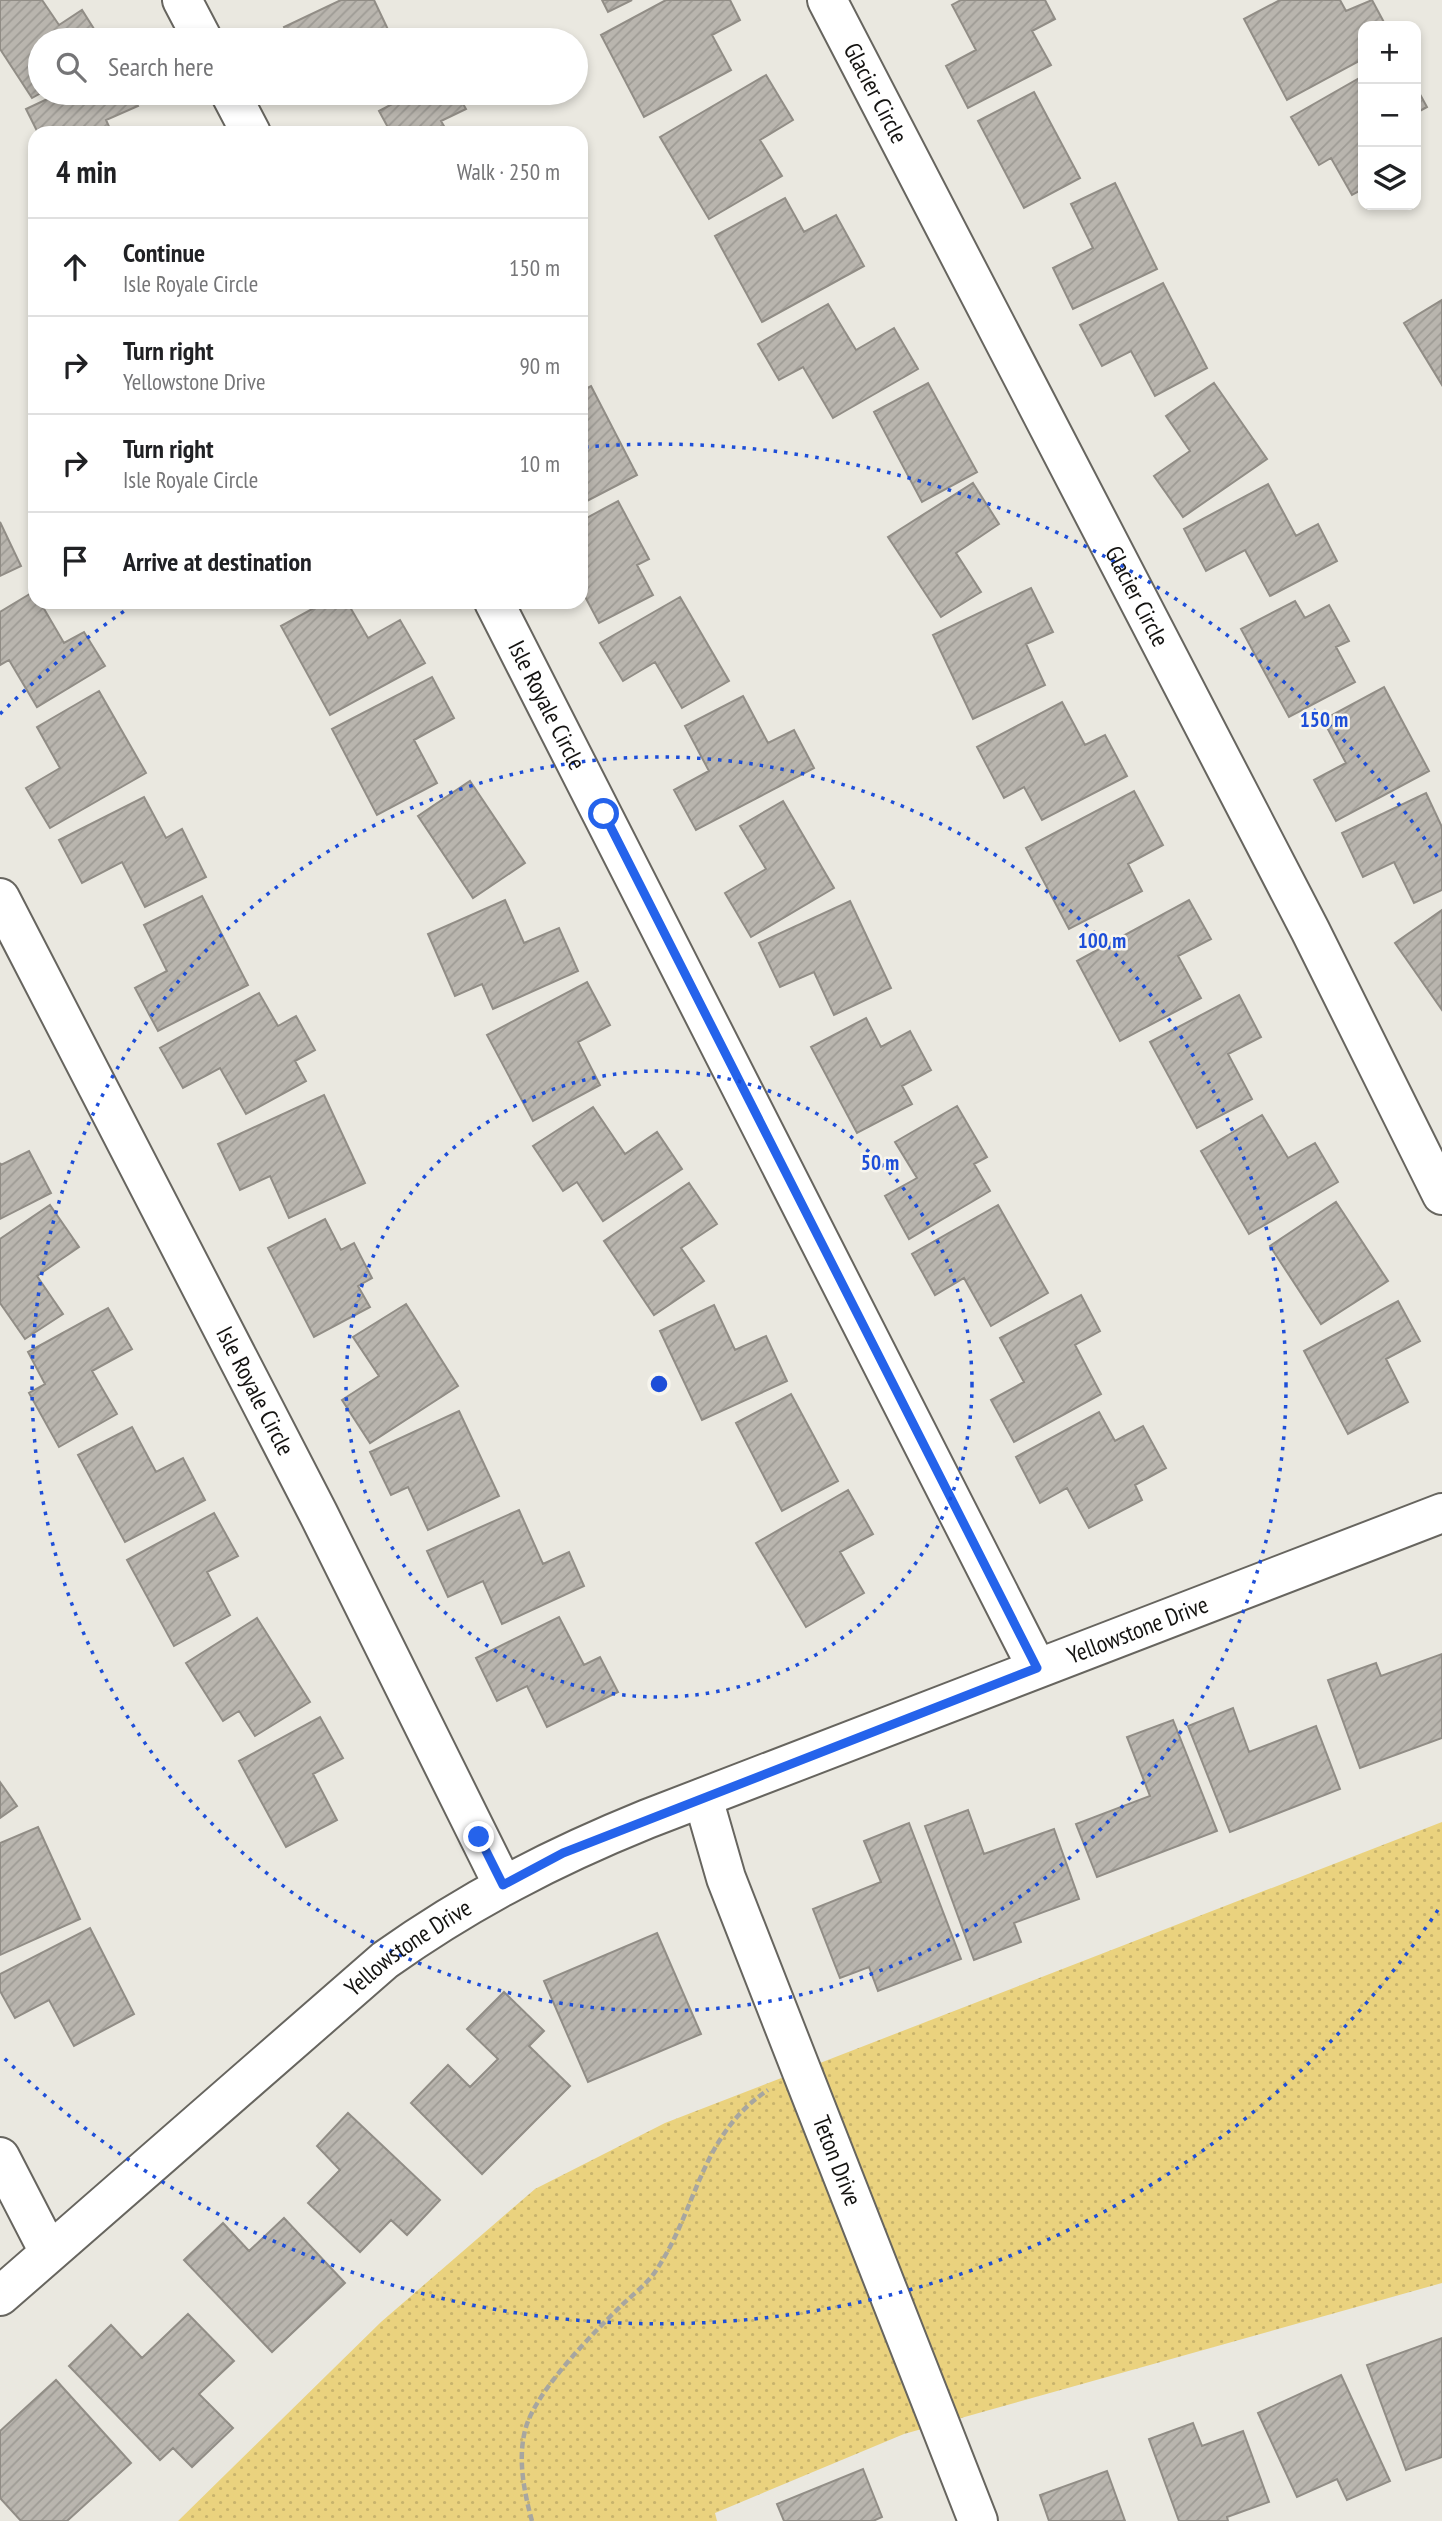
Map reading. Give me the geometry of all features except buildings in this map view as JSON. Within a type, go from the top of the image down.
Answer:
[{"type":"street","points":[[182,0],[197,28]]},
{"type":"street","name":"Glacier Circle","points":[[827,0],[1310,930],[1442,1195]]},
{"type":"street","points":[[236,105],[247,126]]},
{"type":"street","name":"Isle Royale Circle","points":[[498,609],[1037,1668]]},
{"type":"street","name":"Isle Royale Circle","points":[[0,898],[318,1513],[503,1885]]},
{"type":"street","name":"Yellowstone Drive","points":[[0,2296],[385,1960],[440,1921],[503,1885],[563,1853],[1442,1513]]},
{"type":"street","name":"Teton Drive","points":[[703,1798],[726,1878],[978,2521]]},
{"type":"street","points":[[0,2157],[49,2252]]},
{"type":"path","points":[[532,2521],[524,2492],[522,2458],[525,2428],[534,2408],[600,2326],[654,2274],[674,2238],[705,2163],[724,2129],[747,2102],[771,2087]]},
{"type":"shaded area","points":[[1442,1822],[1442,2283],[904,2434],[715,2513],[717,2521],[178,2521],[381,2322],[535,2189],[665,2123]]},
{"type":"route","points":[[479,1837],[503,1885],[563,1853],[1037,1668],[604,814]]}]
